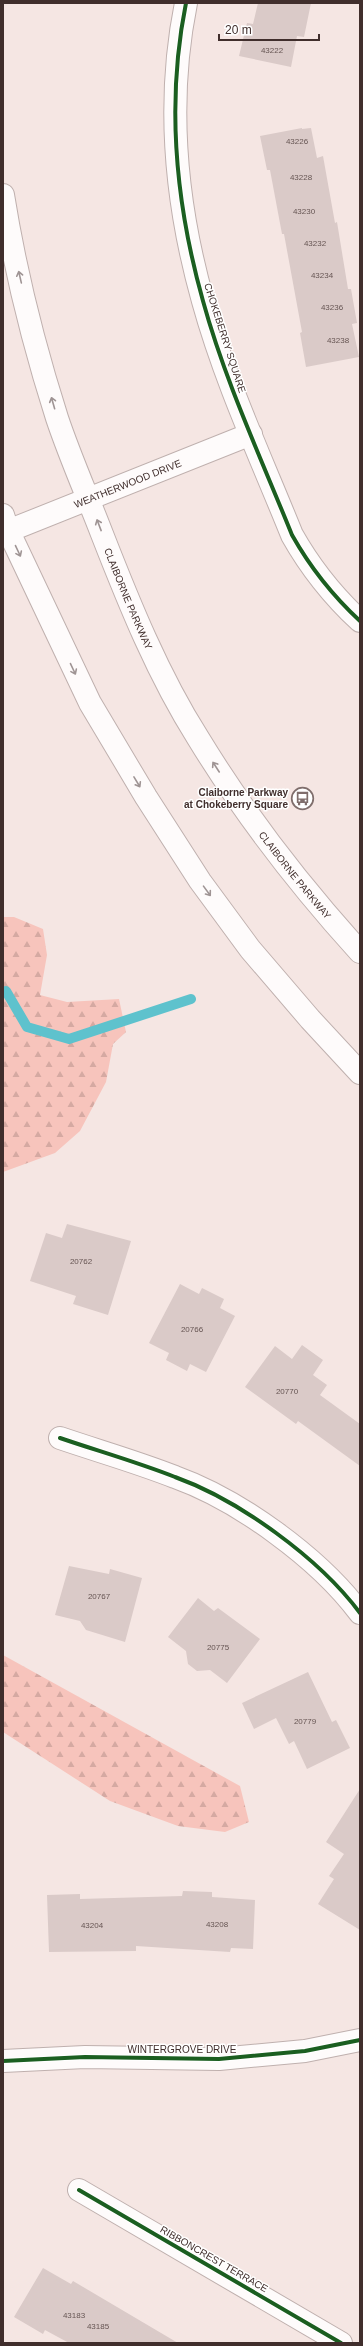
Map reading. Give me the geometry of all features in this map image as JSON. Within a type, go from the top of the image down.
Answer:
[{"type":"street","name":"CHOKEBERRY SQUARE","points":[[186,3],[180,33],[175,104],[177,171],[188,236],[203,301],[228,377],[292,535],[302,553],[339,602],[360,621]]},
{"type":"street","name":"CLAIBORNE PARKWAY","points":[[3,194],[9,233],[30,323],[58,419],[121,581],[166,680],[197,737],[249,817],[314,901],[360,952]]},
{"type":"street","name":"WEATHERWOOD DRIVE","points":[[5,526],[89,500],[251,434]]},
{"type":"street","points":[[5,526],[90,703],[146,797],[196,875],[250,949],[310,1019],[360,1072]]},
{"type":"street","points":[[60,1438],[177,1477],[228,1502],[273,1531],[313,1564],[360,1613]]},
{"type":"street","name":"WINTERGROVE DRIVE","points":[[3,2061],[85,2057],[218,2059],[305,2051],[360,2040]]},
{"type":"street","name":"RIBBONCREST TERRACE","points":[[79,2190],[342,2343]]},
{"type":"green space","points":[[3,917],[14,917],[43,929],[47,955],[40,995],[67,1002],[119,999],[126,1032],[113,1044],[106,1082],[80,1131],[55,1153],[3,1172]]},
{"type":"green space","points":[[3,1655],[240,1786],[249,1822],[225,1832],[178,1826],[110,1801],[3,1732]]},
{"type":"building","points":[[258,3],[311,3],[304,37],[297,36],[291,67],[239,56],[247,23],[253,24]]},
{"type":"building","points":[[302,128],[311,128],[317,158],[323,156],[335,223],[337,222],[348,289],[351,289],[357,323],[352,324],[359,357],[306,367],[300,333],[302,332],[284,234],[282,234],[270,170],[267,170],[260,136]]},
{"type":"building","points":[[67,1224],[131,1241],[108,1315],[73,1304],[76,1296],[30,1281],[46,1233],[62,1238]]},
{"type":"building","points":[[180,1284],[199,1294],[202,1288],[224,1299],[220,1308],[235,1316],[206,1372],[190,1364],[187,1371],[166,1360],[169,1353],[149,1343]]},
{"type":"building","points":[[302,1345],[323,1360],[313,1375],[327,1385],[320,1395],[360,1424],[360,1466],[298,1421],[296,1424],[245,1387],[275,1346],[292,1359]]},
{"type":"building","points":[[69,1566],[109,1574],[110,1569],[142,1578],[125,1642],[86,1630],[80,1621],[55,1615]]},
{"type":"building","points":[[198,1598],[214,1611],[218,1608],[260,1639],[227,1683],[210,1670],[197,1671],[188,1664],[186,1651],[168,1637]]},
{"type":"building","points":[[308,1672],[332,1722],[336,1720],[350,1748],[307,1769],[294,1741],[289,1744],[276,1718],[254,1729],[242,1703]]},
{"type":"building","points":[[360,1789],[360,1930],[318,1904],[334,1879],[329,1876],[344,1854],[326,1842]]},
{"type":"building","points":[[183,1891],[212,1892],[212,1897],[255,1900],[253,1949],[231,1948],[230,1952],[136,1946],[136,1951],[49,1952],[47,1895],[80,1894],[80,1899],[182,1896]]},
{"type":"building","points":[[43,2268],[71,2284],[73,2281],[178,2343],[69,2343],[45,2330],[43,2334],[14,2317]]},
{"type":"waterway","points":[[3,992],[6,991],[27,1027],[69,1039],[191,999]]},
{"type":"cycle path","points":[[186,3],[176,78],[175,115],[177,153],[180,191],[186,228],[203,301],[233,390],[292,535],[306,558],[323,581],[360,621]]},
{"type":"cycle path","points":[[60,1438],[132,1461],[200,1487],[225,1500],[276,1533],[300,1552],[343,1592],[360,1613]]},
{"type":"cycle path","points":[[3,2061],[85,2057],[219,2059],[305,2051],[360,2040]]},
{"type":"cycle path","points":[[79,2190],[341,2343]]},
{"type":"place","name":"Claiborne Parkway at Chokeberry Square","points":[[303,798]]}]
